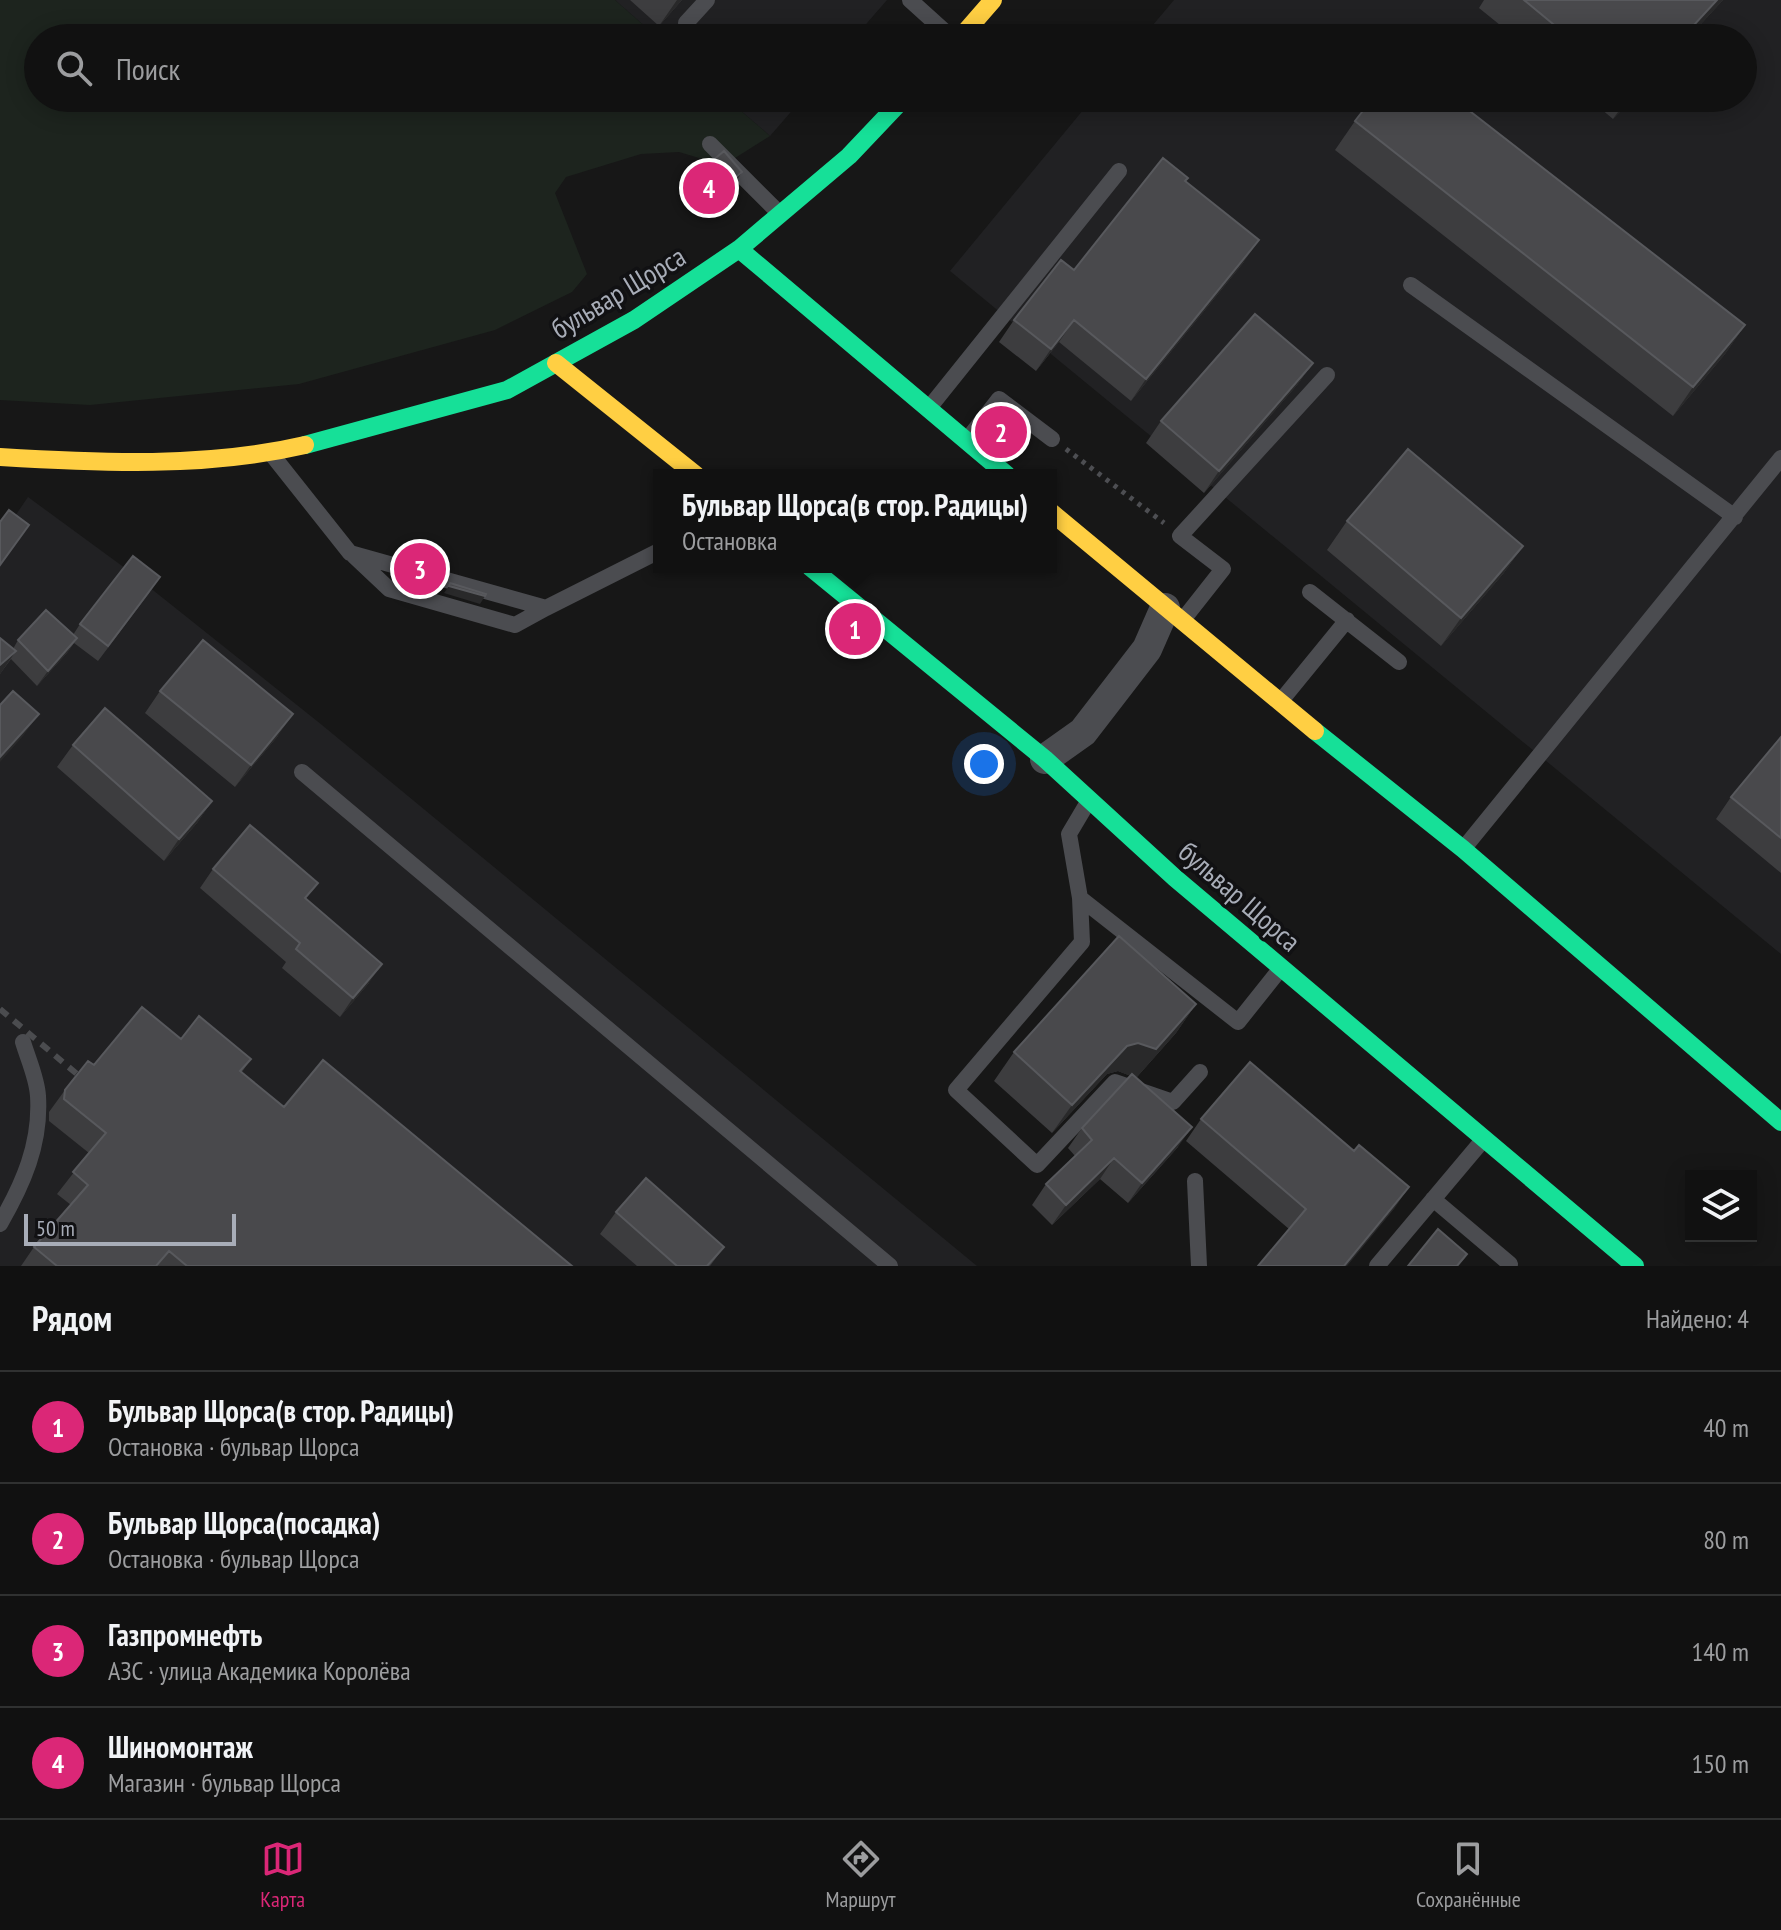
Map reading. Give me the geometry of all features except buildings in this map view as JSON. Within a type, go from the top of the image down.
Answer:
[{"type":"street","points":[[972,24],[993,0]]},
{"type":"street","name":"бульвар Щорса","points":[[688,469],[556,363],[634,320],[739,249],[849,156],[891,112]]},
{"type":"street","points":[[739,249],[1000,469]]},
{"type":"street","points":[[0,457],[71,462],[183,459],[270,452],[507,390],[556,363]]},
{"type":"street","points":[[1057,517],[1279,703],[1463,849],[1781,1122]]},
{"type":"street","name":"бульвар Щорса","points":[[817,573],[1045,759],[1175,878],[1635,1266]]},
{"type":"street","points":[[1045,759],[1083,732],[1173,614]]},
{"type":"lane","points":[[686,23],[707,0]]},
{"type":"lane","points":[[910,0],[937,24]]},
{"type":"lane","points":[[710,144],[780,214]]},
{"type":"lane","points":[[928,409],[1119,171]]},
{"type":"lane","points":[[1411,285],[1735,517]]},
{"type":"lane","points":[[1173,614],[1223,569],[1180,536],[1327,375]]},
{"type":"lane","points":[[966,441],[999,399],[1052,439]]},
{"type":"lane","points":[[270,452],[350,553],[389,589],[515,625],[653,554]]},
{"type":"lane","points":[[1463,849],[1781,458]]},
{"type":"lane","points":[[350,553],[546,608]]},
{"type":"lane","points":[[1310,592],[1399,662]]},
{"type":"lane","points":[[1279,703],[1347,620]]},
{"type":"lane","points":[[302,772],[890,1266]]},
{"type":"lane","points":[[1089,801],[1069,834],[1080,898],[1082,942],[956,1090],[1037,1165],[1115,1082],[1173,1102],[1200,1072]]},
{"type":"lane","points":[[1080,898],[1238,1022],[1281,968]]},
{"type":"lane","points":[[0,1224],[22,1186],[36,1139],[38,1094],[23,1042]]},
{"type":"lane","points":[[1377,1266],[1483,1140]]},
{"type":"lane","points":[[1195,1181],[1199,1266]]},
{"type":"lane","points":[[1433,1199],[1510,1264],[1508,1266]]},
{"type":"path","points":[[1052,439],[1180,536]]},
{"type":"shaded area","points":[[0,0],[615,0],[642,24],[24,24],[24,112],[742,112],[770,136],[735,158],[716,163],[679,152],[641,154],[566,177],[555,193],[587,274],[572,292],[495,330],[299,384],[90,405],[0,400]]},
{"type":"shaded area","points":[[615,0],[887,0],[866,24],[642,24]]},
{"type":"shaded area","points":[[1174,0],[1781,0],[1781,954],[950,271],[1081,112],[1757,112],[1757,24],[1154,24]]},
{"type":"shaded area","points":[[742,112],[791,112],[770,136]]},
{"type":"shaded area","points":[[28,497],[129,571],[322,725],[977,1266],[0,1266],[0,524],[13,519]]},
{"type":"railway","points":[[0,1009],[84,1080]]},
{"type":"traffic: fast","points":[[305,445],[507,390],[634,320],[739,249],[849,156],[891,112]]},
{"type":"traffic: fast","points":[[739,249],[1000,469]]},
{"type":"traffic: fast","points":[[817,573],[1045,759],[1175,878],[1635,1266]]},
{"type":"traffic: fast","points":[[1315,731],[1463,849],[1781,1122]]},
{"type":"traffic: slow","points":[[972,24],[993,0]]},
{"type":"traffic: slow","points":[[556,363],[688,469]]},
{"type":"traffic: slow","points":[[0,457],[153,462],[230,457],[305,445]]},
{"type":"traffic: slow","points":[[1057,517],[1315,731]]},
{"type":"place","name":"Шиномонтаж","points":[[709,188]]},
{"type":"place","name":"Бульвар Щорса(посадка)","points":[[1001,432]]},
{"type":"place","name":"Газпромнефть","points":[[420,569]]},
{"type":"place","name":"Бульвар Щорса(в стор. Радицы)","points":[[855,629]]}]
